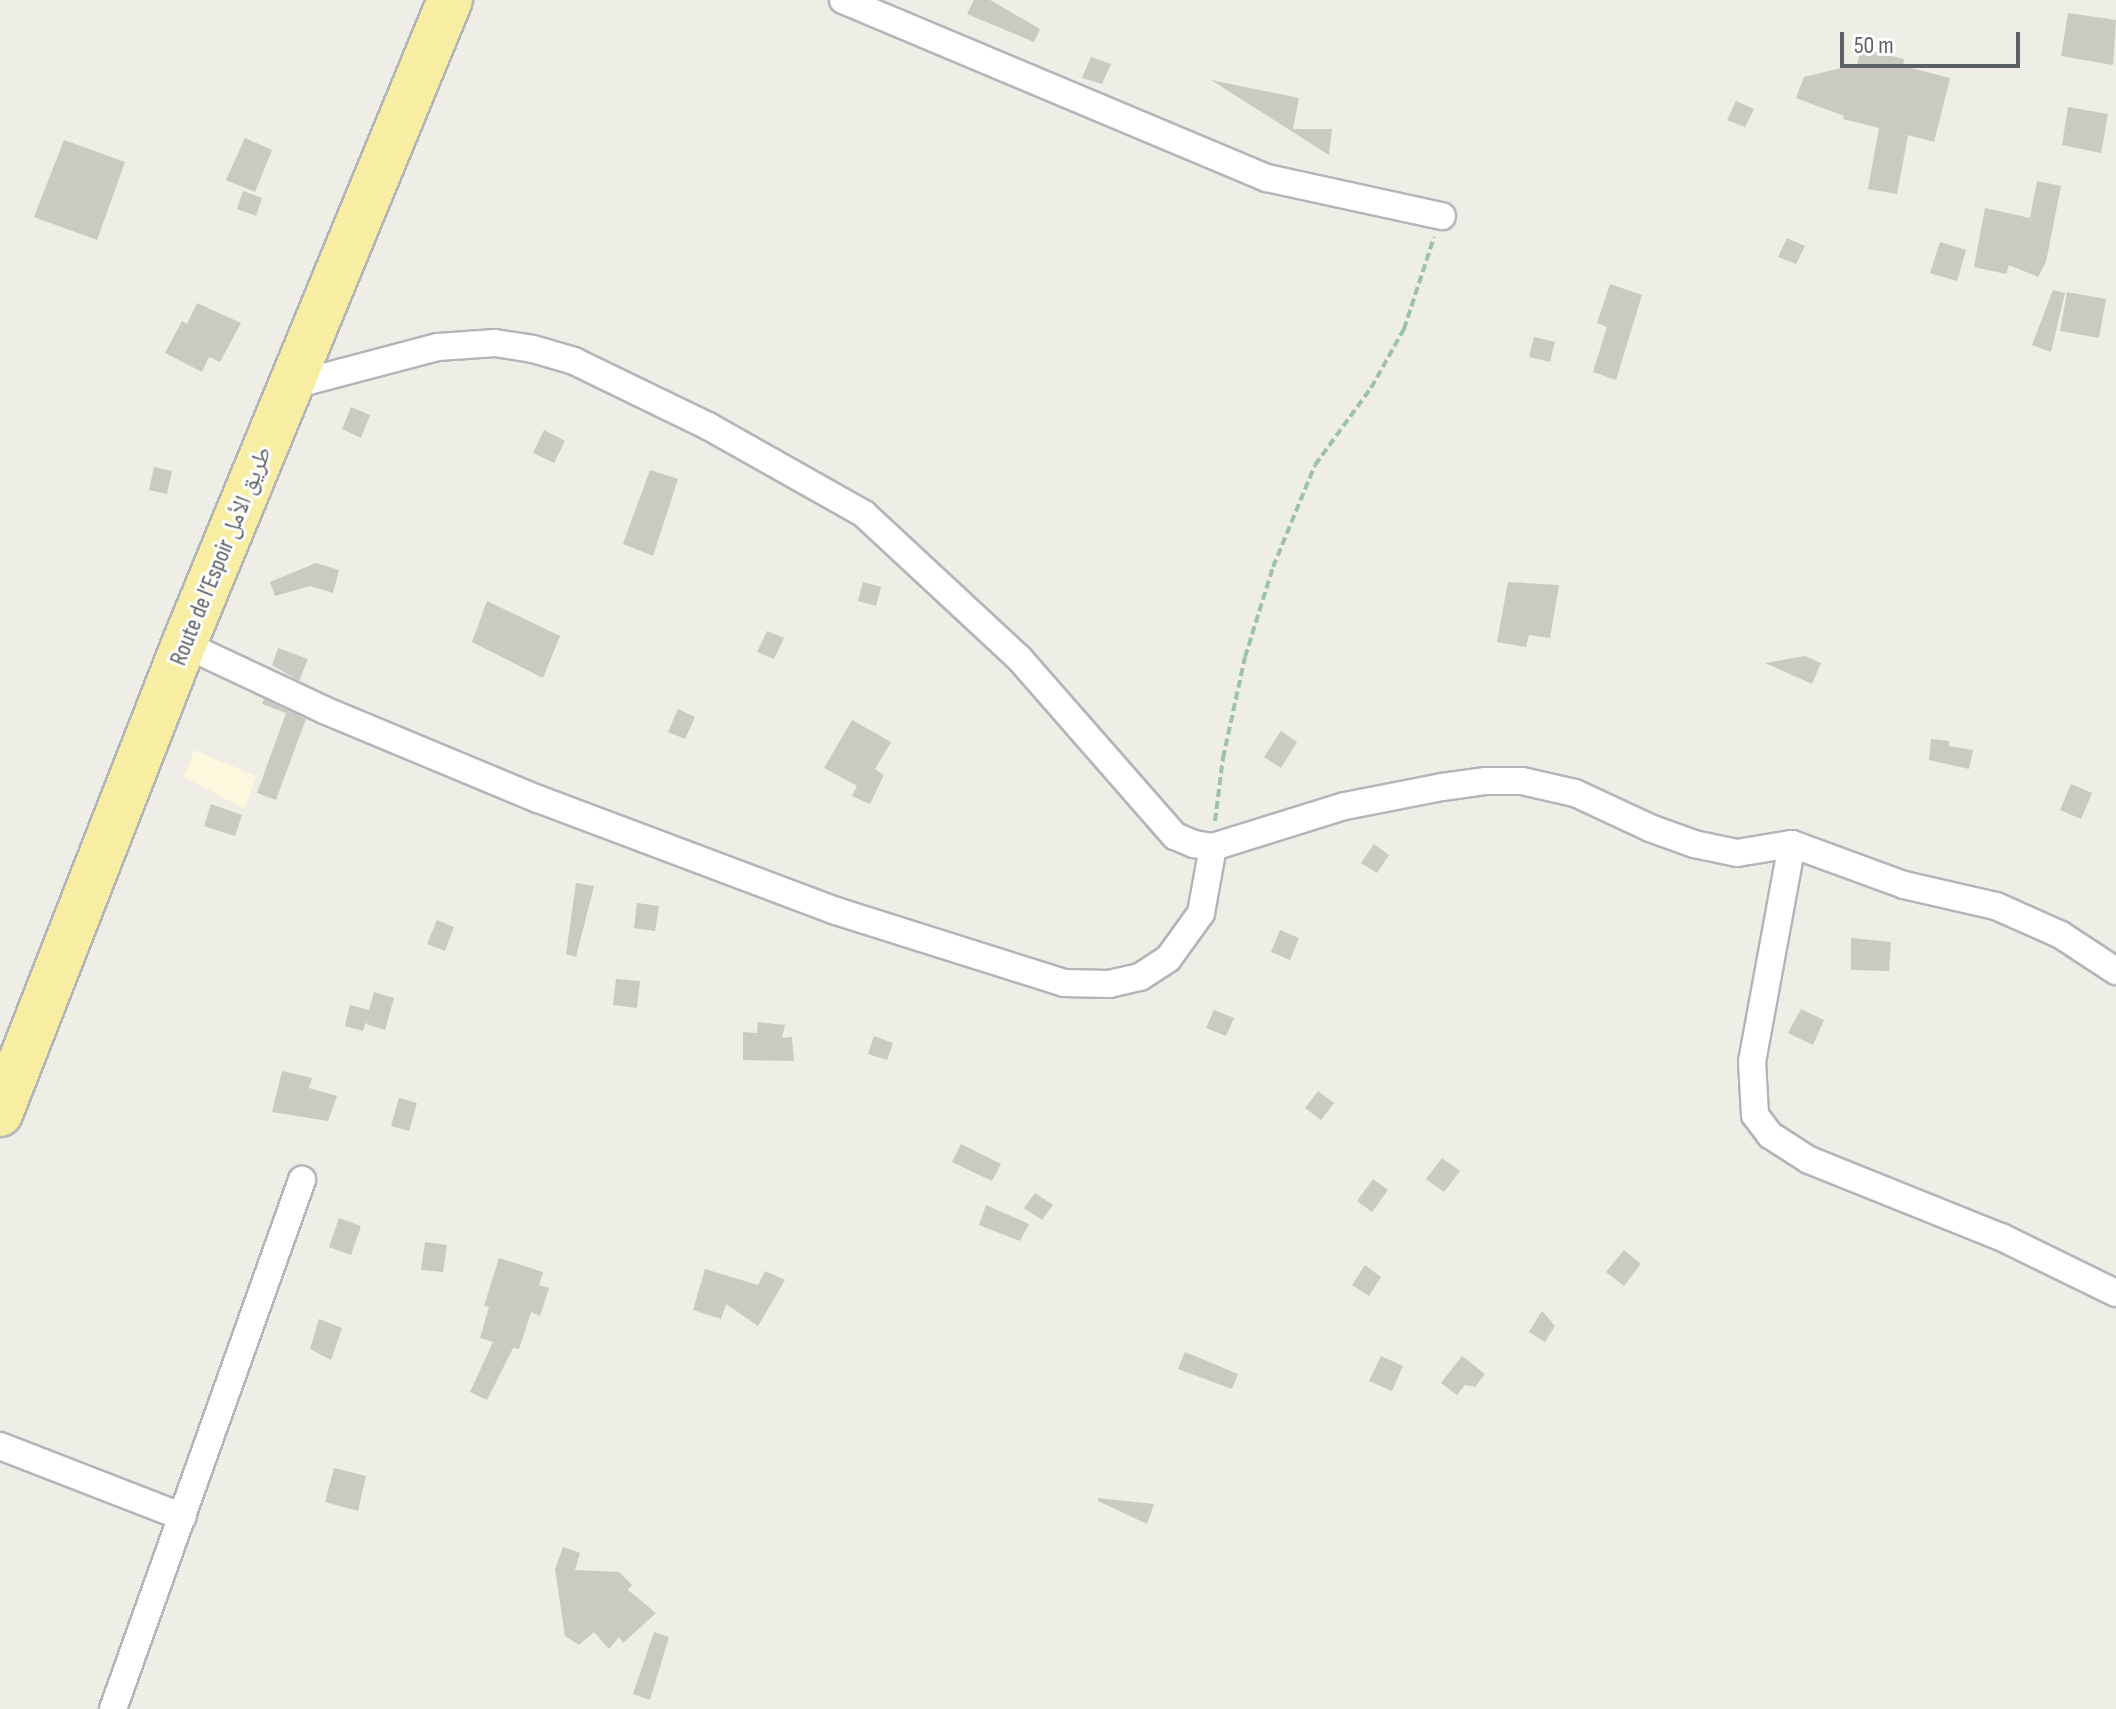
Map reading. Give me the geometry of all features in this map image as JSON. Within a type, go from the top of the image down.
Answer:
[{"type":"highway","name":"Route de l’Espoir طريق الأمل","points":[[0,1114],[184,644],[450,0]]},
{"type":"street","points":[[843,0],[1267,178],[1442,216]]},
{"type":"street","points":[[290,386],[438,347],[495,343],[533,349],[574,361],[708,426],[864,514],[1019,658],[1175,836],[1194,844],[1213,847],[1345,806],[1485,781],[1522,781],[1575,793],[1650,828],[1737,853],[1792,844],[1904,885],[2022,915],[2116,971]]},
{"type":"street","points":[[184,644],[324,710],[538,799],[836,911],[1064,983],[1109,984],[1140,977],[1168,959],[1201,913],[1213,847]]},
{"type":"street","points":[[1792,844],[1752,1061],[1755,1115],[1770,1135],[1809,1160],[2001,1237],[2116,1293]]},
{"type":"street","points":[[113,1709],[302,1180]]},
{"type":"street","points":[[0,1446],[183,1517]]},
{"type":"path","points":[[1213,847],[1221,771],[1233,713],[1245,657],[1273,567],[1315,465],[1371,388],[1404,329],[1442,216]]},
{"type":"shaded area","points":[[194,750],[256,776],[245,809],[184,777]]},
{"type":"building","points":[[974,0],[990,0],[1040,29],[1034,42],[967,14]]},
{"type":"building","points":[[2068,13],[2116,20],[2113,65],[2061,56]]},
{"type":"building","points":[[1861,48],[1904,59],[1903,66],[1950,78],[1934,142],[1908,135],[1897,194],[1868,189],[1879,128],[1843,119],[1844,116],[1796,98],[1804,77],[1857,64]]},
{"type":"building","points":[[1091,57],[1111,64],[1102,84],[1082,78]]},
{"type":"building","points":[[1211,80],[1299,98],[1293,129],[1332,129],[1329,155]]},
{"type":"building","points":[[1736,101],[1754,109],[1745,127],[1727,120]]},
{"type":"building","points":[[2068,107],[2108,114],[2101,153],[2062,145]]},
{"type":"building","points":[[245,138],[272,150],[255,192],[226,180]]},
{"type":"building","points":[[64,140],[125,162],[97,240],[34,217]]},
{"type":"building","points":[[2037,181],[2061,186],[2046,262],[2038,277],[2009,265],[2006,274],[1974,267],[1985,208],[2030,218]]},
{"type":"building","points":[[243,191],[262,198],[256,216],[237,209]]},
{"type":"building","points":[[1787,238],[1805,246],[1796,264],[1778,257]]},
{"type":"building","points":[[1940,242],[1966,250],[1957,281],[1930,273]]},
{"type":"building","points":[[1610,284],[1642,295],[1616,380],[1593,372],[1607,327],[1597,323]]},
{"type":"building","points":[[2053,290],[2065,293],[2051,352],[2032,345]]},
{"type":"building","points":[[2067,292],[2106,299],[2099,338],[2060,331]]},
{"type":"building","points":[[197,303],[241,323],[220,362],[209,357],[202,372],[165,353],[182,321],[187,324]]},
{"type":"building","points":[[1534,337],[1555,342],[1550,362],[1529,357]]},
{"type":"building","points":[[351,407],[370,415],[361,438],[342,429]]},
{"type":"building","points":[[544,430],[565,441],[554,463],[533,453]]},
{"type":"building","points":[[154,467],[172,471],[167,494],[149,490]]},
{"type":"building","points":[[650,470],[678,479],[653,556],[623,544]]},
{"type":"building","points":[[316,563],[339,570],[333,593],[310,586],[275,596],[270,582]]},
{"type":"building","points":[[863,582],[881,587],[876,606],[858,601]]},
{"type":"building","points":[[1508,582],[1559,585],[1550,638],[1529,635],[1526,647],[1497,642]]},
{"type":"building","points":[[487,601],[560,636],[543,678],[472,642]]},
{"type":"building","points":[[767,631],[784,638],[774,659],[757,652]]},
{"type":"building","points":[[278,648],[308,659],[299,681],[272,665]]},
{"type":"building","points":[[1805,656],[1821,663],[1812,684],[1765,663]]},
{"type":"building","points":[[264,699],[306,719],[276,800],[257,793],[286,713],[262,704]]},
{"type":"building","points":[[678,709],[695,717],[685,739],[668,732]]},
{"type":"building","points":[[852,720],[891,742],[875,769],[884,775],[870,804],[852,796],[857,786],[824,768]]},
{"type":"building","points":[[1281,731],[1297,742],[1281,768],[1264,757]]},
{"type":"building","points":[[1931,739],[1949,741],[1949,746],[1973,750],[1969,769],[1929,760]]},
{"type":"building","points":[[2071,784],[2092,793],[2081,819],[2060,810]]},
{"type":"building","points":[[211,804],[242,815],[235,836],[204,826]]},
{"type":"building","points":[[1374,844],[1389,855],[1377,873],[1361,863]]},
{"type":"building","points":[[576,883],[594,886],[576,957],[566,954]]},
{"type":"building","points":[[637,903],[659,906],[655,931],[634,928]]},
{"type":"building","points":[[437,920],[454,927],[445,951],[427,944]]},
{"type":"building","points":[[1280,930],[1299,938],[1290,960],[1271,952]]},
{"type":"building","points":[[1851,938],[1891,942],[1889,971],[1851,970]]},
{"type":"building","points":[[616,979],[640,981],[637,1008],[613,1005]]},
{"type":"building","points":[[374,992],[394,998],[385,1030],[366,1024],[367,1018],[363,1031],[345,1026],[350,1005],[369,1010]]},
{"type":"building","points":[[1801,1009],[1824,1020],[1813,1045],[1788,1033]]},
{"type":"building","points":[[1214,1010],[1234,1018],[1226,1036],[1206,1028]]},
{"type":"building","points":[[758,1022],[785,1025],[782,1038],[792,1037],[794,1061],[743,1060],[743,1032],[757,1033]]},
{"type":"building","points":[[874,1036],[893,1043],[887,1060],[868,1054]]},
{"type":"building","points":[[282,1071],[312,1078],[309,1088],[337,1096],[328,1121],[272,1112]]},
{"type":"building","points":[[1318,1091],[1334,1103],[1321,1120],[1305,1108]]},
{"type":"building","points":[[399,1098],[417,1103],[409,1131],[391,1126]]},
{"type":"building","points":[[961,1144],[1001,1164],[992,1181],[952,1162]]},
{"type":"building","points":[[1442,1158],[1460,1171],[1444,1192],[1426,1179]]},
{"type":"building","points":[[1373,1179],[1388,1190],[1372,1212],[1357,1201]]},
{"type":"building","points":[[1035,1193],[1053,1205],[1042,1220],[1024,1208]]},
{"type":"building","points":[[986,1205],[1029,1224],[1020,1241],[979,1225]]},
{"type":"building","points":[[339,1218],[361,1226],[351,1255],[329,1247]]},
{"type":"building","points":[[425,1242],[447,1245],[443,1272],[421,1270]]},
{"type":"building","points":[[1624,1250],[1641,1264],[1624,1286],[1606,1272]]},
{"type":"building","points":[[499,1258],[543,1272],[539,1285],[549,1288],[540,1316],[531,1312],[519,1349],[513,1348],[487,1400],[470,1392],[493,1342],[480,1338],[489,1307],[484,1306]]},
{"type":"building","points":[[1365,1265],[1381,1277],[1369,1296],[1352,1285]]},
{"type":"building","points":[[705,1269],[758,1285],[765,1271],[785,1280],[758,1326],[726,1304],[721,1319],[693,1310]]},
{"type":"building","points":[[1542,1311],[1555,1326],[1545,1342],[1529,1332]]},
{"type":"building","points":[[319,1319],[342,1328],[331,1360],[310,1349]]},
{"type":"building","points":[[1185,1352],[1238,1374],[1232,1389],[1178,1369]]},
{"type":"building","points":[[1381,1356],[1403,1366],[1392,1391],[1369,1381]]},
{"type":"building","points":[[1462,1356],[1485,1374],[1475,1387],[1465,1385],[1457,1395],[1441,1383]]},
{"type":"building","points":[[334,1468],[366,1476],[358,1511],[325,1502]]},
{"type":"building","points":[[1098,1498],[1154,1504],[1147,1524],[1098,1501]]},
{"type":"building","points":[[563,1547],[580,1553],[575,1570],[619,1572],[632,1585],[628,1590],[656,1613],[623,1643],[619,1637],[609,1649],[594,1632],[579,1645],[565,1636],[555,1569]]},
{"type":"building","points":[[654,1632],[669,1637],[650,1700],[633,1694]]}]
